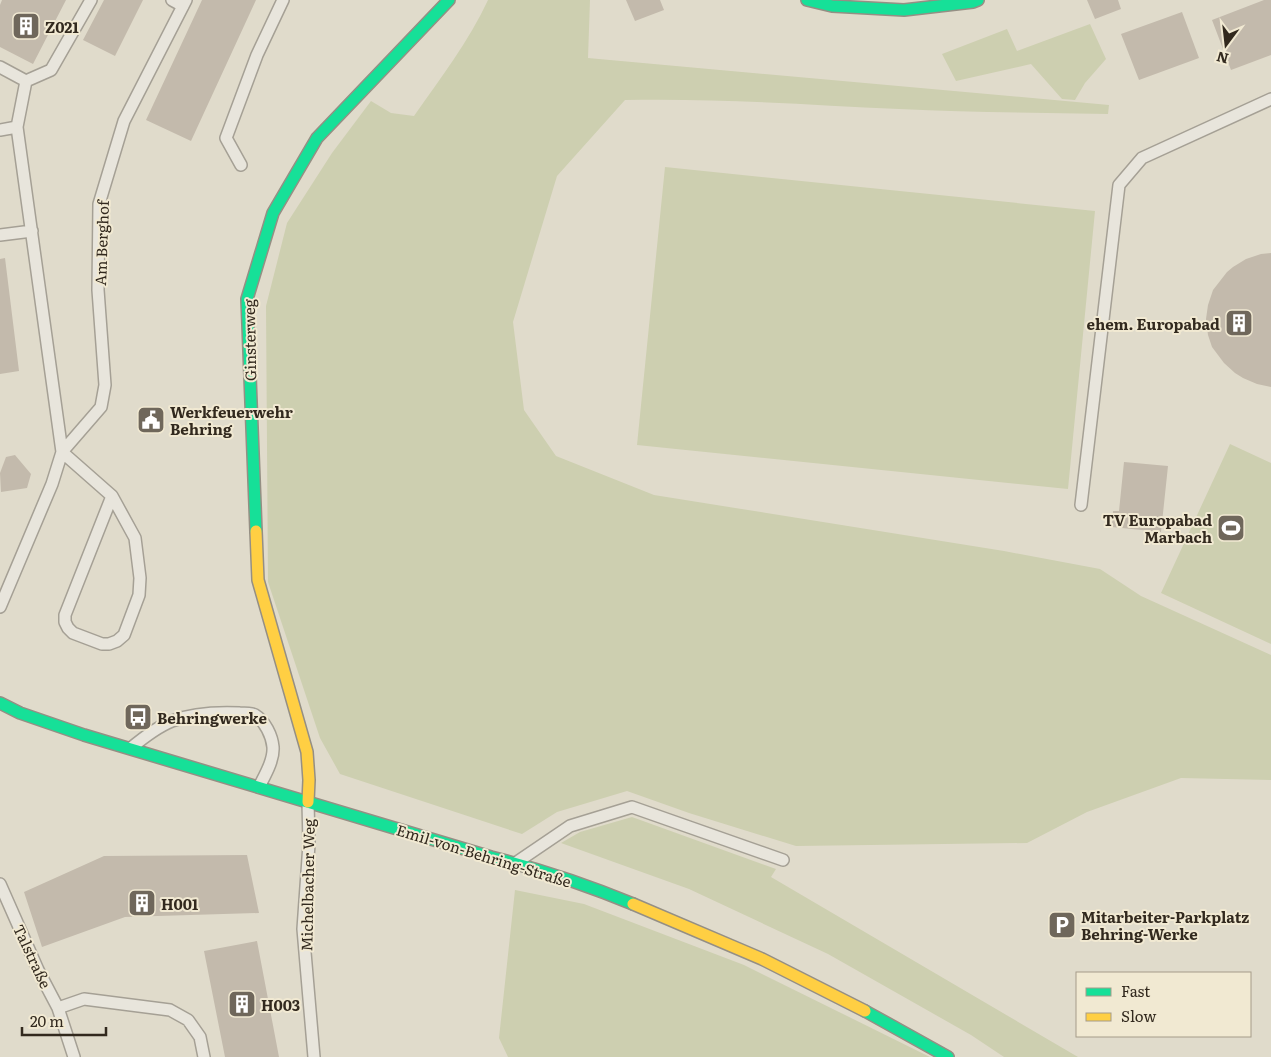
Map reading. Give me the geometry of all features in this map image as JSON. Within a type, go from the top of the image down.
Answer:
[{"type":"street","name":"Ginsterweg","points":[[308,802],[307,752],[258,580],[247,299],[273,213],[317,138],[449,0]]},
{"type":"street","points":[[807,0],[832,6],[904,10],[978,0]]},
{"type":"street","name":"Emil-von-Behring-Straße","points":[[0,703],[20,713],[129,749],[515,863],[604,892],[762,959],[874,1016],[948,1057]]},
{"type":"lane","points":[[0,67],[26,81],[52,70],[91,0]]},
{"type":"lane","name":"Am Berghof","points":[[0,607],[52,484],[62,452],[102,407],[105,385],[98,290],[99,204],[124,121],[184,3],[172,0]]},
{"type":"lane","points":[[241,165],[226,138],[257,55],[283,0]]},
{"type":"lane","name":"Am Berghof","points":[[26,81],[17,127],[62,452]]},
{"type":"lane","points":[[1081,505],[1119,185],[1142,158],[1271,99]]},
{"type":"lane","points":[[0,130],[17,127]]},
{"type":"lane","points":[[0,235],[32,231]]},
{"type":"lane","points":[[62,452],[112,496],[135,538],[140,578],[139,595],[124,635],[117,641],[102,644],[73,633],[65,622],[65,614],[112,496]]},
{"type":"lane","points":[[129,749],[148,734],[172,721],[196,715],[224,713],[254,714],[264,723],[271,736],[273,748],[267,770],[259,787]]},
{"type":"lane","name":"Michelbacher Weg","points":[[308,802],[309,844],[304,929],[314,1057]]},
{"type":"lane","points":[[515,863],[570,826],[632,808],[783,860]]},
{"type":"lane","name":"Talstraße","points":[[0,884],[38,970],[58,1008],[74,1057]]},
{"type":"lane","points":[[58,1008],[84,999],[170,1010],[188,1020],[192,1025],[200,1037],[204,1057]]},
{"type":"green space","points":[[488,0],[590,0],[588,58],[1109,105],[1108,114],[925,110],[728,101],[625,100],[557,176],[513,322],[524,410],[556,456],[654,495],[1004,551],[1100,569],[1141,596],[1271,655],[1271,780],[1181,778],[1087,812],[1027,843],[796,846],[689,813],[627,791],[557,812],[522,834],[340,774],[320,738],[268,582],[266,306],[287,223],[332,153],[371,101],[391,113],[414,116],[463,45]]},
{"type":"green space","points":[[1090,24],[1106,59],[1085,83],[1075,100],[1062,99],[1031,64],[956,81],[942,54],[1007,29],[1017,51]]},
{"type":"green space","points":[[665,167],[1095,211],[1068,489],[637,445]]},
{"type":"green space","name":"TV Europabad Marbach","points":[[1230,444],[1271,463],[1271,644],[1161,593]]},
{"type":"green space","points":[[632,817],[776,869],[771,877],[1078,1057],[1004,1057],[971,1035],[828,954],[689,889],[561,843],[580,832]]},
{"type":"green space","points":[[515,890],[584,904],[744,965],[930,1057],[508,1057],[499,1038]]},
{"type":"building","name":"Z021","points":[[2,0],[66,0],[33,64],[0,47],[0,5]]},
{"type":"building","points":[[104,0],[143,0],[115,56],[83,40]]},
{"type":"building","points":[[202,0],[256,0],[191,141],[146,120]]},
{"type":"building","points":[[626,0],[660,0],[664,10],[635,21]]},
{"type":"building","points":[[1087,0],[1118,0],[1121,9],[1095,19]]},
{"type":"building","points":[[1264,0],[1271,0],[1271,55],[1231,70],[1212,20]]},
{"type":"building","points":[[1182,12],[1199,58],[1139,80],[1121,34]]},
{"type":"building","name":"ehem. Europabad","points":[[1271,253],[1271,387],[1243,378],[1224,363],[1212,347],[1206,319],[1213,290],[1227,272],[1246,259]]},
{"type":"building","points":[[5,258],[19,371],[0,374],[0,259]]},
{"type":"building","points":[[15,455],[31,474],[27,488],[1,492],[0,473],[6,457]]},
{"type":"building","points":[[1124,462],[1168,466],[1161,532],[1112,527],[1113,511],[1119,511]]},
{"type":"building","name":"H001","points":[[247,855],[259,913],[125,917],[42,947],[24,892],[104,856]]},
{"type":"building","name":"H003","points":[[257,941],[279,1057],[225,1057],[204,951]]},
{"type":"traffic: fast","points":[[256,531],[247,299],[273,213],[317,138],[449,0]]},
{"type":"traffic: fast","points":[[807,0],[832,6],[904,10],[978,0]]},
{"type":"traffic: fast","points":[[0,703],[20,713],[84,735],[545,872],[633,904]]},
{"type":"traffic: fast","points":[[865,1011],[948,1057]]},
{"type":"traffic: slow","points":[[256,531],[258,580],[307,752],[308,802]]},
{"type":"traffic: slow","points":[[633,904],[762,959],[865,1011]]},
{"type":"place","name":"Z021","points":[[26,26]]},
{"type":"place","name":"ehem. Europabad","points":[[1239,323]]},
{"type":"place","name":"Werkfeuerwehr Behring","points":[[151,420]]},
{"type":"place","name":"TV Europabad Marbach","points":[[1231,528]]},
{"type":"place","name":"Behringwerke","points":[[138,717]]},
{"type":"place","name":"H001","points":[[142,903]]},
{"type":"place","name":"Mitarbeiter-Parkplatz Behring-Werke","points":[[1062,925]]},
{"type":"place","name":"H003","points":[[242,1004]]}]
